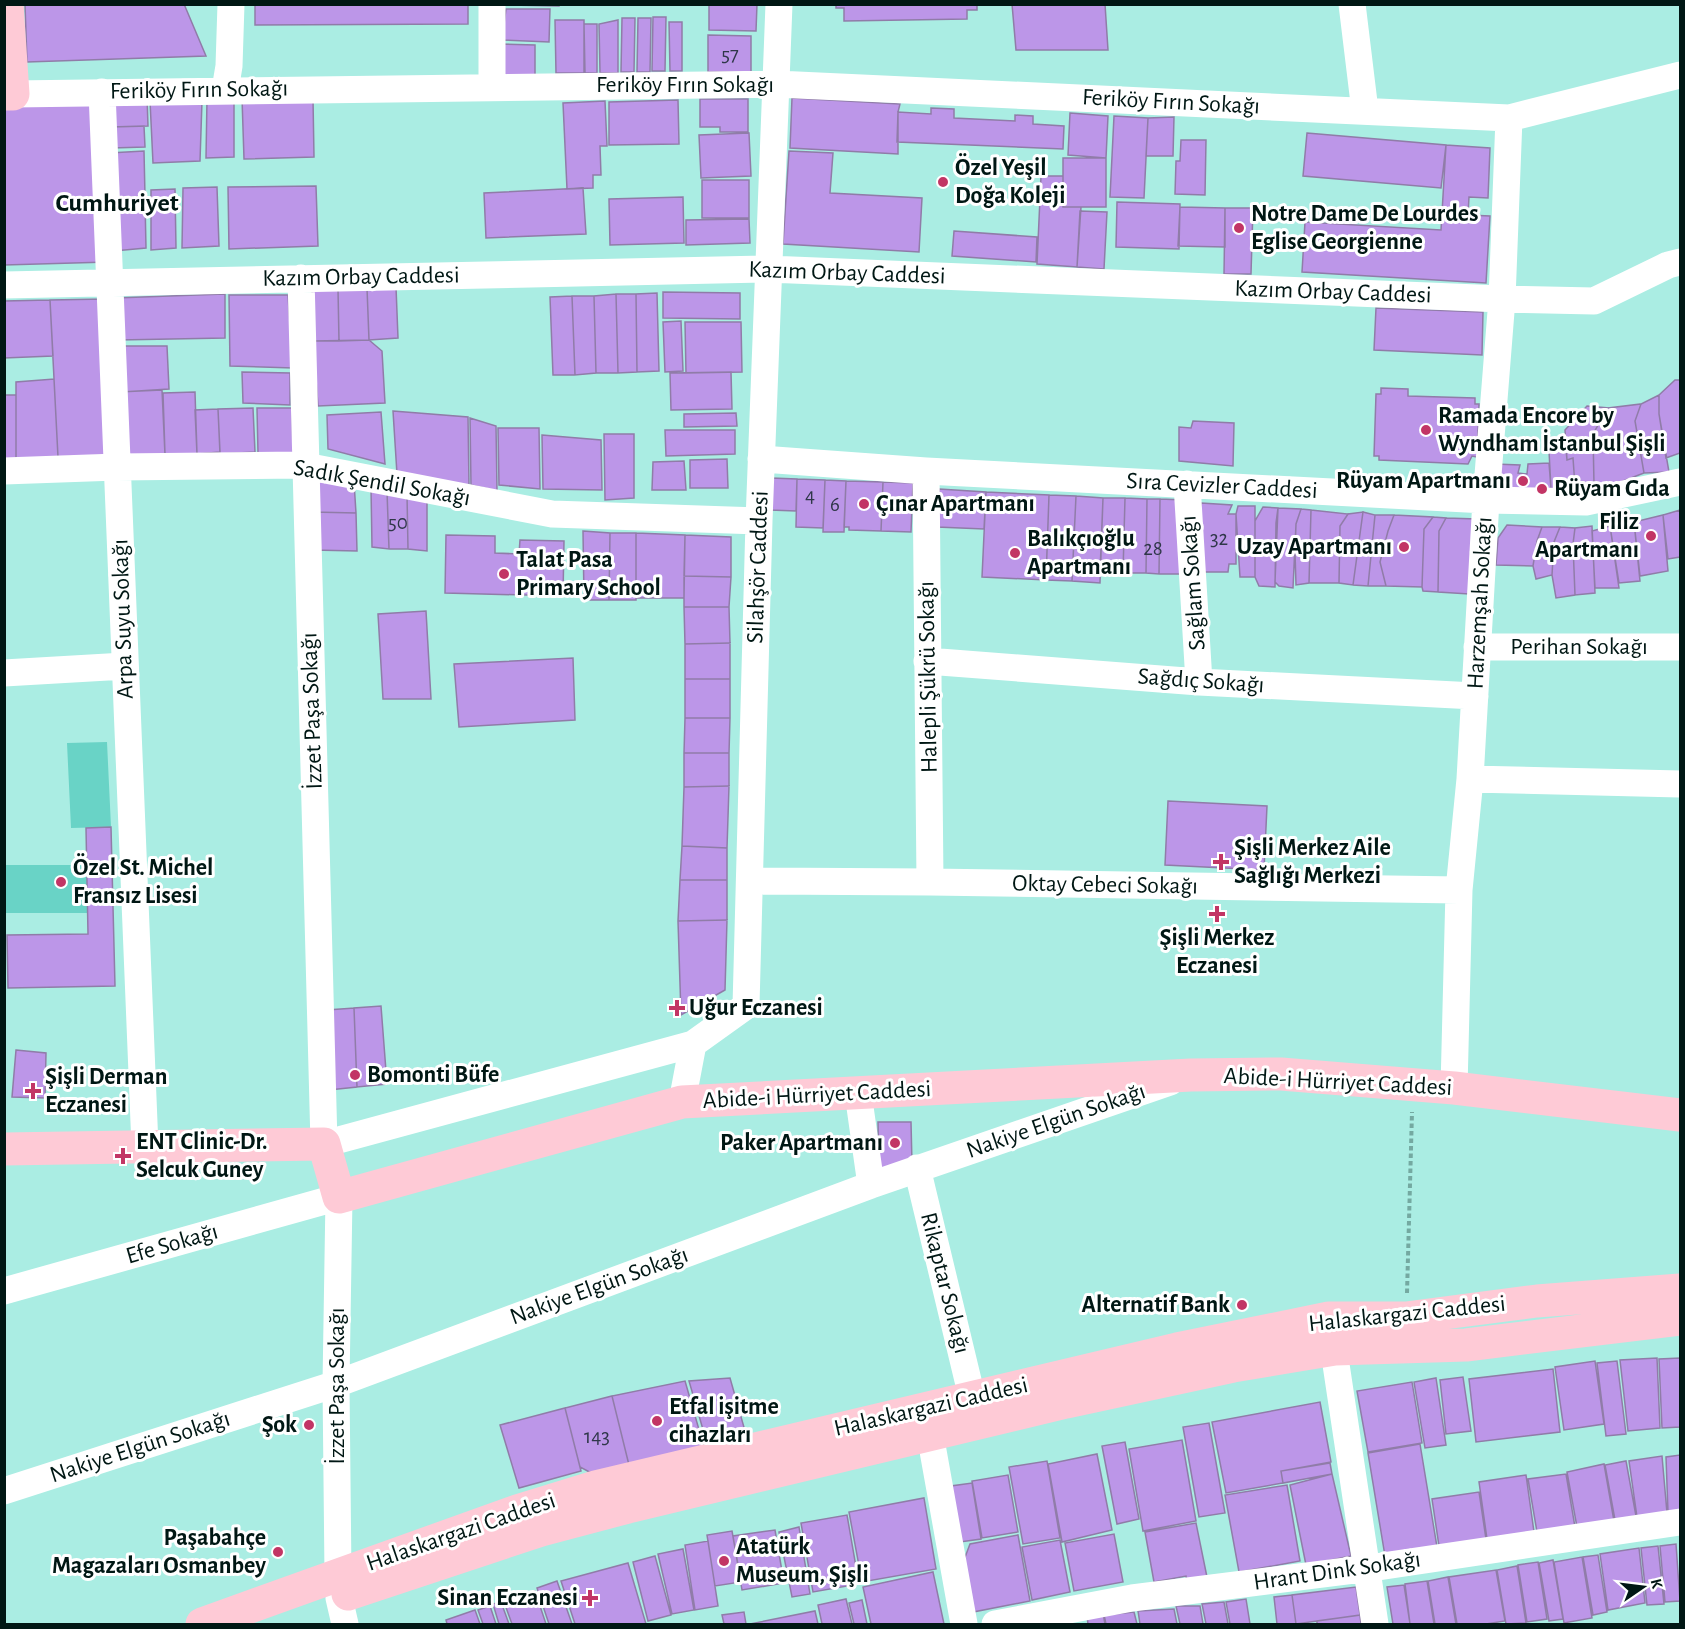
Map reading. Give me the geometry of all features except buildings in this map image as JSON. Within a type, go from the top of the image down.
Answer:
[{"type":"main road","points":[[7,4],[9,94]]},
{"type":"main road","name":"Abide-i Hürriyet Caddesi","points":[[339,1197],[682,1102],[1191,1075],[1281,1074],[1454,1088],[1680,1115]]},
{"type":"main road","points":[[4,1149],[324,1144],[339,1197]]},
{"type":"main road","name":"Halaskargazi Caddesi","points":[[202,1624],[340,1599],[517,1510],[595,1487],[1177,1349],[1329,1318],[1406,1318],[1537,1301],[1680,1290]]},
{"type":"main road","name":"Halaskargazi Caddesi","points":[[268,1624],[552,1527],[930,1434],[1146,1384],[1233,1366],[1335,1349],[1466,1345],[1680,1319]]},
{"type":"street","points":[[225,90],[230,66],[231,4]]},
{"type":"street","points":[[492,4],[492,87]]},
{"type":"street","name":"Silahşör Caddesi","points":[[693,1044],[746,1006],[761,459],[779,4]]},
{"type":"street","points":[[1352,4],[1365,111]]},
{"type":"street","name":"Feriköy Fırın Sokağı","points":[[9,94],[776,84],[1509,118],[1680,75]]},
{"type":"street","name":"Arpa Suyu Sokağı","points":[[102,92],[145,1147]]},
{"type":"street","name":"Harzemşah Sokağı","points":[[1454,1088],[1459,890],[1470,779],[1486,500],[1502,299],[1509,118]]},
{"type":"street","name":"Kazım Orbay Caddesi","points":[[4,285],[768,269],[1594,301],[1668,265],[1680,262]]},
{"type":"street","name":"İzzet Paşa Sokağı","points":[[301,278],[324,1144]]},
{"type":"street","name":"Sıra Cevizler Caddesi","points":[[761,459],[926,471],[1486,500],[1586,502],[1680,482]]},
{"type":"street","name":"Sadık Şendil Sokağı","points":[[4,471],[300,465],[552,514],[759,521]]},
{"type":"street","name":"Halepli Şükrü Sokağı","points":[[926,471],[930,882]]},
{"type":"street","name":"Sağlam Sokağı","points":[[1187,484],[1199,682]]},
{"type":"street","name":"Perihan Sokağı","points":[[1477,647],[1680,647]]},
{"type":"street","name":"Sağdıç Sokağı","points":[[927,661],[1199,682],[1475,696]]},
{"type":"street","points":[[4,673],[125,666]]},
{"type":"street","points":[[1470,779],[1680,784]]},
{"type":"street","name":"Oktay Cebeci Sokağı","points":[[751,881],[1459,890]]},
{"type":"street","points":[[324,1144],[693,1044],[682,1102]]},
{"type":"street","name":"Nakiye Elgün Sokağı","points":[[4,1491],[336,1384],[917,1168],[1191,1075]]},
{"type":"street","points":[[858,1093],[870,1185]]},
{"type":"street","name":"Rikaptar Sokağı","points":[[917,1168],[972,1397]]},
{"type":"street","name":"İzzet Paşa Sokağı","points":[[339,1197],[336,1384],[340,1599]]},
{"type":"street","name":"Efe Sokağı","points":[[4,1291],[339,1197]]},
{"type":"street","points":[[1329,1318],[1376,1624]]},
{"type":"street","points":[[930,1434],[964,1624]]},
{"type":"street","name":"Hrant Dink Sokağı","points":[[995,1624],[1132,1598],[1366,1568],[1680,1522]]},
{"type":"path","points":[[1406,1318],[1412,1112]]},
{"type":"shaded area","points":[[107,742],[111,827],[71,828],[67,743]]},
{"type":"shaded area","points":[[5,865],[87,865],[87,913],[5,913]]},
{"type":"place","name":"Özel Yeşil Doğa Koleji","points":[[943,182]]},
{"type":"place","name":"Notre Dame De Lourdes Eglise Georgienne","points":[[1239,228]]},
{"type":"place","name":"Ramada Encore by Wyndham İstanbul Şişli","points":[[1426,430]]},
{"type":"place","name":"Rüyam Apartmanı","points":[[1523,481]]},
{"type":"place","name":"Rüyam Gıda","points":[[1542,489]]},
{"type":"place","name":"Çınar Apartmanı","points":[[864,504]]},
{"type":"place","name":"Filiz Apartmanı","points":[[1651,536]]},
{"type":"place","name":"Uzay Apartmanı","points":[[1404,547]]},
{"type":"place","name":"Balıkçıoğlu Apartmanı","points":[[1015,553]]},
{"type":"place","name":"Talat Pasa Primary School","points":[[504,574]]},
{"type":"place","name":"Şişli Merkez Aile Sağlığı Merkezi","points":[[1221,862]]},
{"type":"place","name":"Özel St. Michel Fransız Lisesi","points":[[61,882]]},
{"type":"place","name":"Şişli Merkez Eczanesi","points":[[1217,914]]},
{"type":"place","name":"Uğur Eczanesi","points":[[677,1008]]},
{"type":"place","name":"Bomonti Büfe","points":[[355,1075]]},
{"type":"place","name":"Şişli Derman Eczanesi","points":[[33,1091]]},
{"type":"place","name":"Paker Apartmanı","points":[[895,1143]]},
{"type":"place","name":"ENT Clinic-Dr. Selcuk Guney","points":[[123,1156]]},
{"type":"place","name":"Alternatif Bank","points":[[1242,1305]]},
{"type":"place","name":"Etfal işitme cihazları","points":[[657,1421]]},
{"type":"place","name":"Şok","points":[[309,1425]]},
{"type":"place","name":"Paşabahçe Magazaları Osmanbey","points":[[278,1552]]},
{"type":"place","name":"Atatürk Museum, Şişli","points":[[724,1561]]},
{"type":"place","name":"Sinan Eczanesi","points":[[590,1598]]},
{"type":"district","name":"Cumhuriyet","points":[[117,203]]}]
